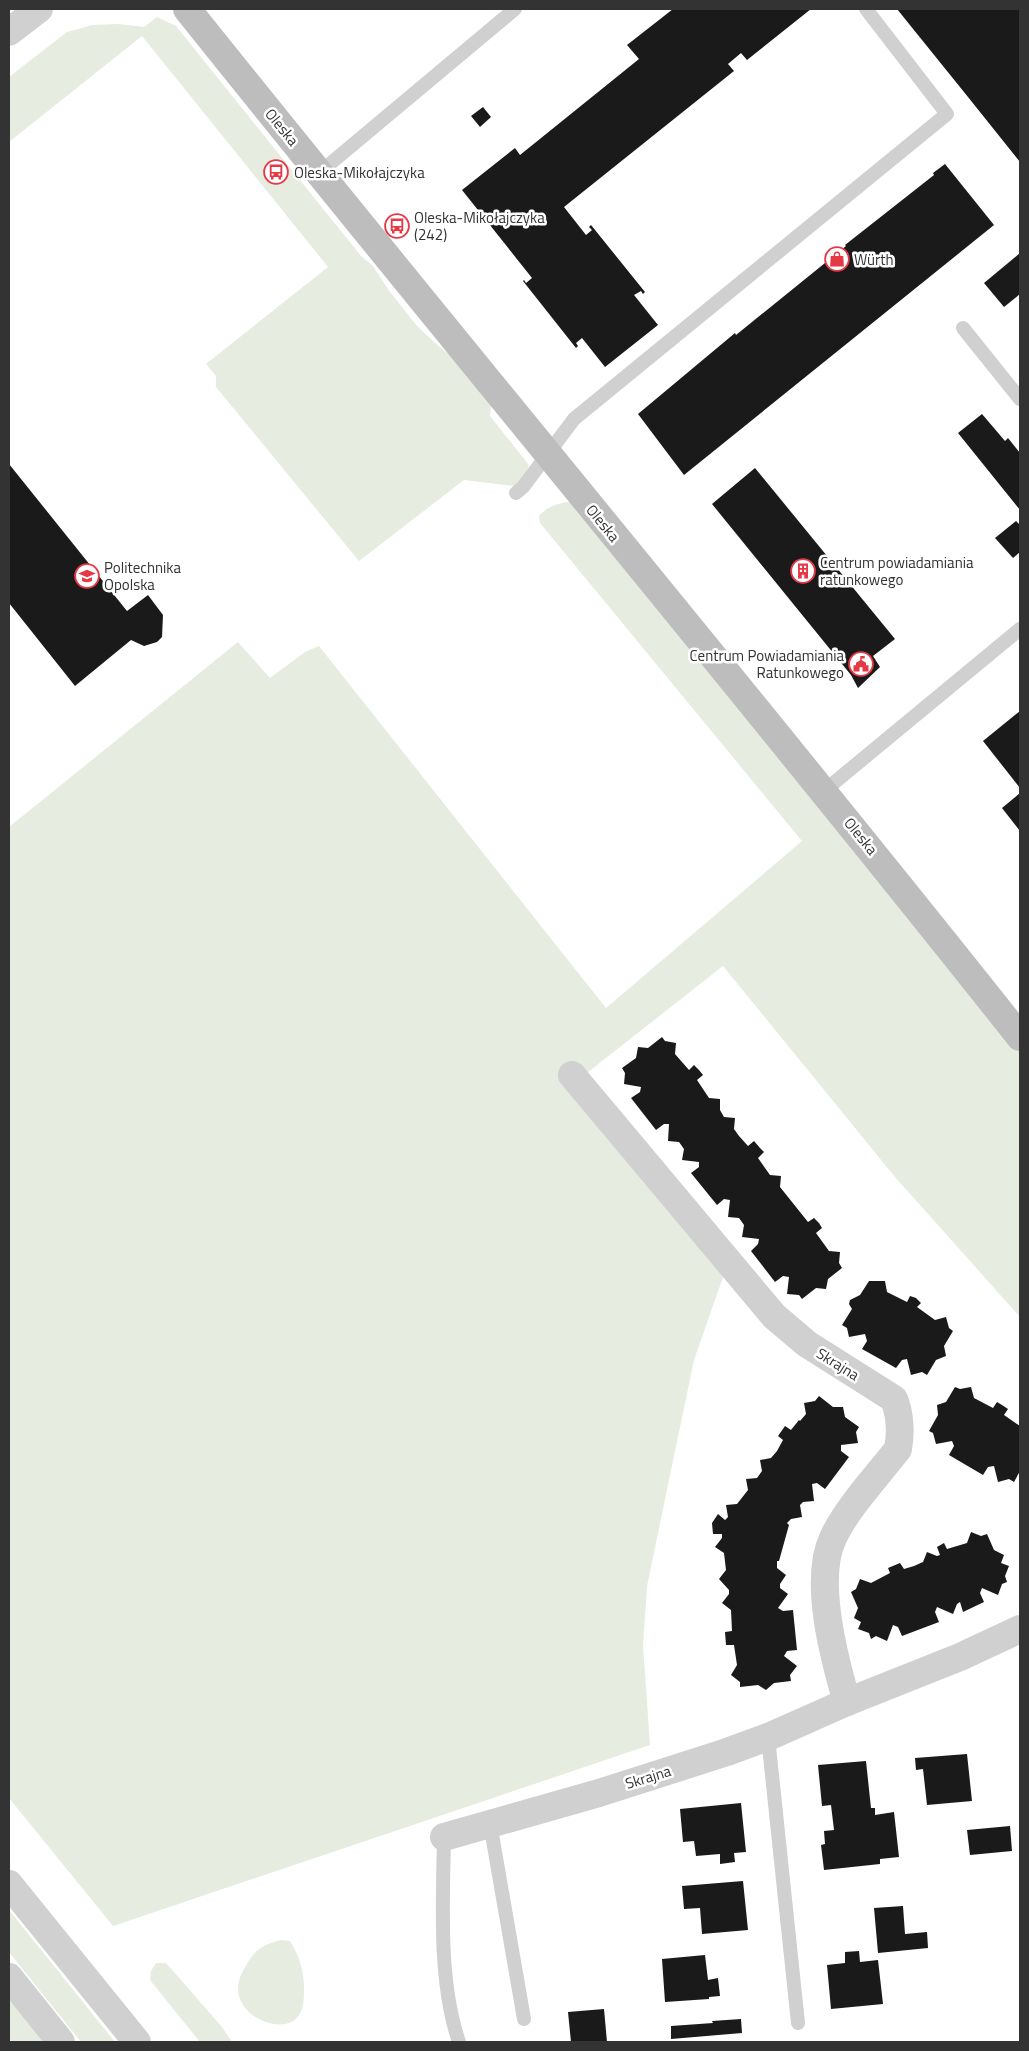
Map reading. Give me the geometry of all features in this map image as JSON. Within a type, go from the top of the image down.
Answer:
[{"type":"main road","name":"Oleska","points":[[187,9],[548,455],[824,791],[1020,1037]]},
{"type":"street","points":[[9,32],[39,9]]},
{"type":"street","name":"Skrajna","points":[[572,1075],[774,1316],[807,1344],[894,1399],[898,1408],[900,1438],[898,1448],[842,1522],[833,1538],[825,1560],[824,1585],[828,1614],[836,1665],[847,1702]]},
{"type":"street","name":"Skrajna","points":[[444,1837],[626,1784],[768,1737],[847,1702],[960,1658],[1020,1629]]},
{"type":"street","points":[[9,1884],[136,2042]]},
{"type":"street","points":[[9,1977],[61,2042]]},
{"type":"lane","points":[[319,173],[515,9]]},
{"type":"lane","points":[[516,493],[523,487],[574,419],[947,114],[866,9]]},
{"type":"lane","points":[[962,328],[1020,399]]},
{"type":"lane","points":[[824,791],[1020,629]]},
{"type":"lane","points":[[768,1737],[798,2023]]},
{"type":"lane","points":[[490,1823],[524,2019]]},
{"type":"lane","points":[[444,1837],[445,1965],[451,2018],[459,2042]]},
{"type":"shaded area","points":[[157,17],[176,26],[361,256],[373,266],[390,292],[418,327],[470,371],[492,398],[490,416],[529,465],[525,477],[514,486],[464,480],[359,561],[216,387],[216,376],[206,364],[328,267],[142,36],[9,142],[9,77],[67,32],[93,25],[118,24],[144,27]]},
{"type":"shaded area","points":[[585,500],[1020,1037],[1020,1317],[895,1177],[723,966],[583,1076],[729,1260],[694,1360],[647,1586],[643,1645],[650,1745],[113,1926],[9,1798],[9,827],[238,642],[270,678],[305,652],[319,646],[606,1008],[802,841],[540,523],[539,516],[554,505]]},
{"type":"shaded area","points":[[9,1910],[115,2042],[81,2042],[9,1952]]},
{"type":"shaded area","points":[[281,1940],[290,1941],[296,1952],[302,1970],[304,1991],[303,2005],[299,2015],[291,2022],[281,2024],[269,2023],[257,2018],[247,2010],[240,2000],[238,1987],[242,1973],[253,1955],[261,1948]]},
{"type":"shaded area","points":[[156,1963],[166,1963],[222,2027],[232,2042],[200,2042],[150,1980],[151,1971]]},
{"type":"shaded area","points":[[9,1977],[61,2042],[9,2042]]},
{"type":"building","points":[[673,9],[811,9],[747,60],[741,53],[728,64],[734,71],[564,207],[586,235],[592,230],[589,227],[591,225],[645,292],[643,294],[641,291],[634,295],[658,325],[605,367],[582,338],[576,343],[578,346],[576,348],[523,281],[526,283],[532,278],[462,190],[515,148],[520,155],[639,59],[627,45]]},
{"type":"building","points":[[897,9],[1020,9],[1020,162],[968,97]]},
{"type":"building","points":[[483,107],[491,117],[480,127],[471,116]]},
{"type":"building","points":[[945,164],[994,225],[684,475],[638,414],[735,333],[736,335],[934,175],[933,173]]},
{"type":"building","points":[[1020,253],[1020,294],[1004,307],[984,283]]},
{"type":"building","points":[[982,414],[1005,441],[1008,438],[1020,453],[1020,510],[958,433]]},
{"type":"building","points":[[9,464],[127,611],[148,595],[163,615],[162,637],[157,642],[144,646],[131,640],[75,686],[9,603]]},
{"type":"building","name":"Centrum powiadamiania ratunkowego","points":[[755,468],[895,639],[873,656],[880,667],[858,688],[851,675],[712,504]]},
{"type":"building","points":[[1016,521],[1020,525],[1020,552],[1013,558],[995,538]]},
{"type":"building","points":[[1020,711],[1020,788],[983,741]]},
{"type":"building","points":[[1020,793],[1020,831],[1002,808]]},
{"type":"building","points":[[662,1037],[665,1041],[676,1043],[675,1054],[689,1070],[694,1065],[703,1075],[697,1080],[709,1098],[720,1099],[720,1110],[724,1117],[735,1118],[734,1129],[739,1136],[748,1146],[754,1141],[764,1152],[758,1158],[770,1175],[781,1176],[780,1187],[808,1222],[814,1218],[819,1223],[822,1228],[816,1233],[829,1251],[840,1252],[839,1263],[842,1268],[828,1279],[826,1289],[816,1288],[802,1299],[799,1295],[787,1294],[789,1277],[783,1276],[775,1282],[751,1251],[758,1244],[759,1239],[742,1237],[744,1225],[739,1218],[728,1217],[730,1200],[724,1199],[717,1205],[691,1173],[699,1167],[699,1162],[682,1160],[684,1149],[679,1142],[668,1141],[669,1124],[664,1124],[656,1130],[631,1098],[640,1092],[641,1087],[624,1084],[625,1073],[622,1068],[636,1058],[638,1047],[648,1048]]},
{"type":"building","points":[[869,1281],[885,1281],[887,1292],[907,1302],[910,1296],[916,1298],[921,1303],[917,1307],[935,1320],[946,1317],[949,1328],[953,1331],[944,1346],[946,1356],[936,1360],[927,1375],[922,1372],[911,1375],[907,1359],[902,1360],[896,1368],[862,1349],[867,1341],[865,1334],[849,1337],[847,1328],[842,1325],[852,1309],[849,1304],[850,1300],[860,1295]]},
{"type":"building","points":[[955,1387],[960,1389],[971,1387],[974,1398],[993,1408],[997,1402],[1008,1409],[1004,1415],[1020,1426],[1020,1471],[1014,1482],[1009,1479],[998,1482],[994,1466],[988,1467],[983,1475],[949,1455],[954,1446],[952,1441],[936,1444],[933,1433],[929,1431],[938,1415],[937,1405],[946,1402]]},
{"type":"building","points":[[819,1396],[833,1407],[843,1407],[845,1417],[859,1427],[856,1432],[858,1443],[841,1445],[841,1451],[849,1457],[825,1489],[817,1483],[812,1484],[814,1501],[803,1502],[800,1505],[802,1517],[791,1519],[787,1523],[789,1525],[779,1561],[777,1561],[777,1568],[786,1575],[780,1584],[780,1588],[788,1594],[778,1608],[783,1611],[793,1610],[797,1650],[787,1651],[784,1656],[797,1666],[790,1675],[791,1681],[774,1683],[766,1690],[758,1685],[740,1687],[740,1682],[731,1675],[737,1665],[734,1645],[726,1645],[725,1632],[732,1631],[731,1610],[722,1603],[729,1594],[729,1590],[719,1579],[726,1570],[724,1553],[715,1547],[722,1538],[722,1534],[713,1534],[712,1523],[718,1514],[725,1520],[728,1517],[726,1505],[737,1504],[748,1490],[746,1479],[757,1478],[762,1471],[760,1460],[771,1458],[777,1451],[783,1440],[778,1436],[785,1426],[791,1430],[806,1414],[804,1403],[815,1401]]},
{"type":"building","points":[[971,1532],[981,1536],[987,1534],[994,1550],[1004,1555],[1001,1563],[1009,1566],[1005,1576],[1007,1582],[1002,1584],[998,1595],[982,1588],[980,1593],[984,1602],[963,1612],[960,1602],[957,1604],[953,1614],[937,1607],[935,1612],[939,1622],[902,1636],[898,1627],[893,1625],[887,1641],[876,1636],[871,1639],[869,1633],[858,1629],[861,1622],[854,1618],[858,1608],[851,1592],[856,1589],[860,1579],[871,1583],[890,1573],[888,1568],[900,1563],[904,1569],[923,1562],[927,1552],[937,1556],[940,1555],[937,1547],[944,1543],[947,1549],[967,1543]]},
{"type":"building","points":[[967,1754],[972,1801],[927,1805],[923,1769],[916,1770],[915,1758]]},
{"type":"building","points":[[866,1761],[871,1808],[875,1808],[875,1815],[894,1812],[899,1857],[880,1859],[880,1864],[824,1870],[821,1845],[825,1844],[824,1831],[834,1830],[831,1805],[822,1806],[818,1765]]},
{"type":"building","points":[[741,1803],[746,1852],[734,1853],[735,1862],[720,1864],[720,1854],[696,1856],[694,1841],[683,1842],[680,1809]]},
{"type":"building","points":[[1010,1826],[1012,1851],[970,1855],[967,1830]]},
{"type":"building","points":[[743,1881],[748,1930],[702,1934],[700,1908],[684,1909],[682,1886]]},
{"type":"building","points":[[903,1906],[905,1934],[927,1932],[928,1948],[878,1953],[874,1908]]},
{"type":"building","points":[[859,1951],[860,1962],[878,1960],[883,2004],[831,2009],[827,1965],[845,1963],[845,1952]]},
{"type":"building","points":[[705,1955],[708,1980],[718,1978],[720,1996],[709,1997],[709,1999],[665,2002],[662,1959]]},
{"type":"building","points":[[604,2009],[607,2042],[571,2042],[568,2012]]},
{"type":"building","points":[[741,2019],[742,2033],[671,2039],[671,2026]]},
{"type":"place","name":"Oleska-Mikołajczyka","points":[[276,172]]},
{"type":"place","name":"Oleska-Mikołajczyka (242)","points":[[397,226]]},
{"type":"place","name":"Würth","points":[[837,259]]},
{"type":"place","name":"Centrum powiadamiania ratunkowego","points":[[803,571]]},
{"type":"place","name":"Politechnika Opolska","points":[[87,576]]},
{"type":"place","name":"Centrum Powiadamiania Ratunkowego","points":[[861,664]]}]
